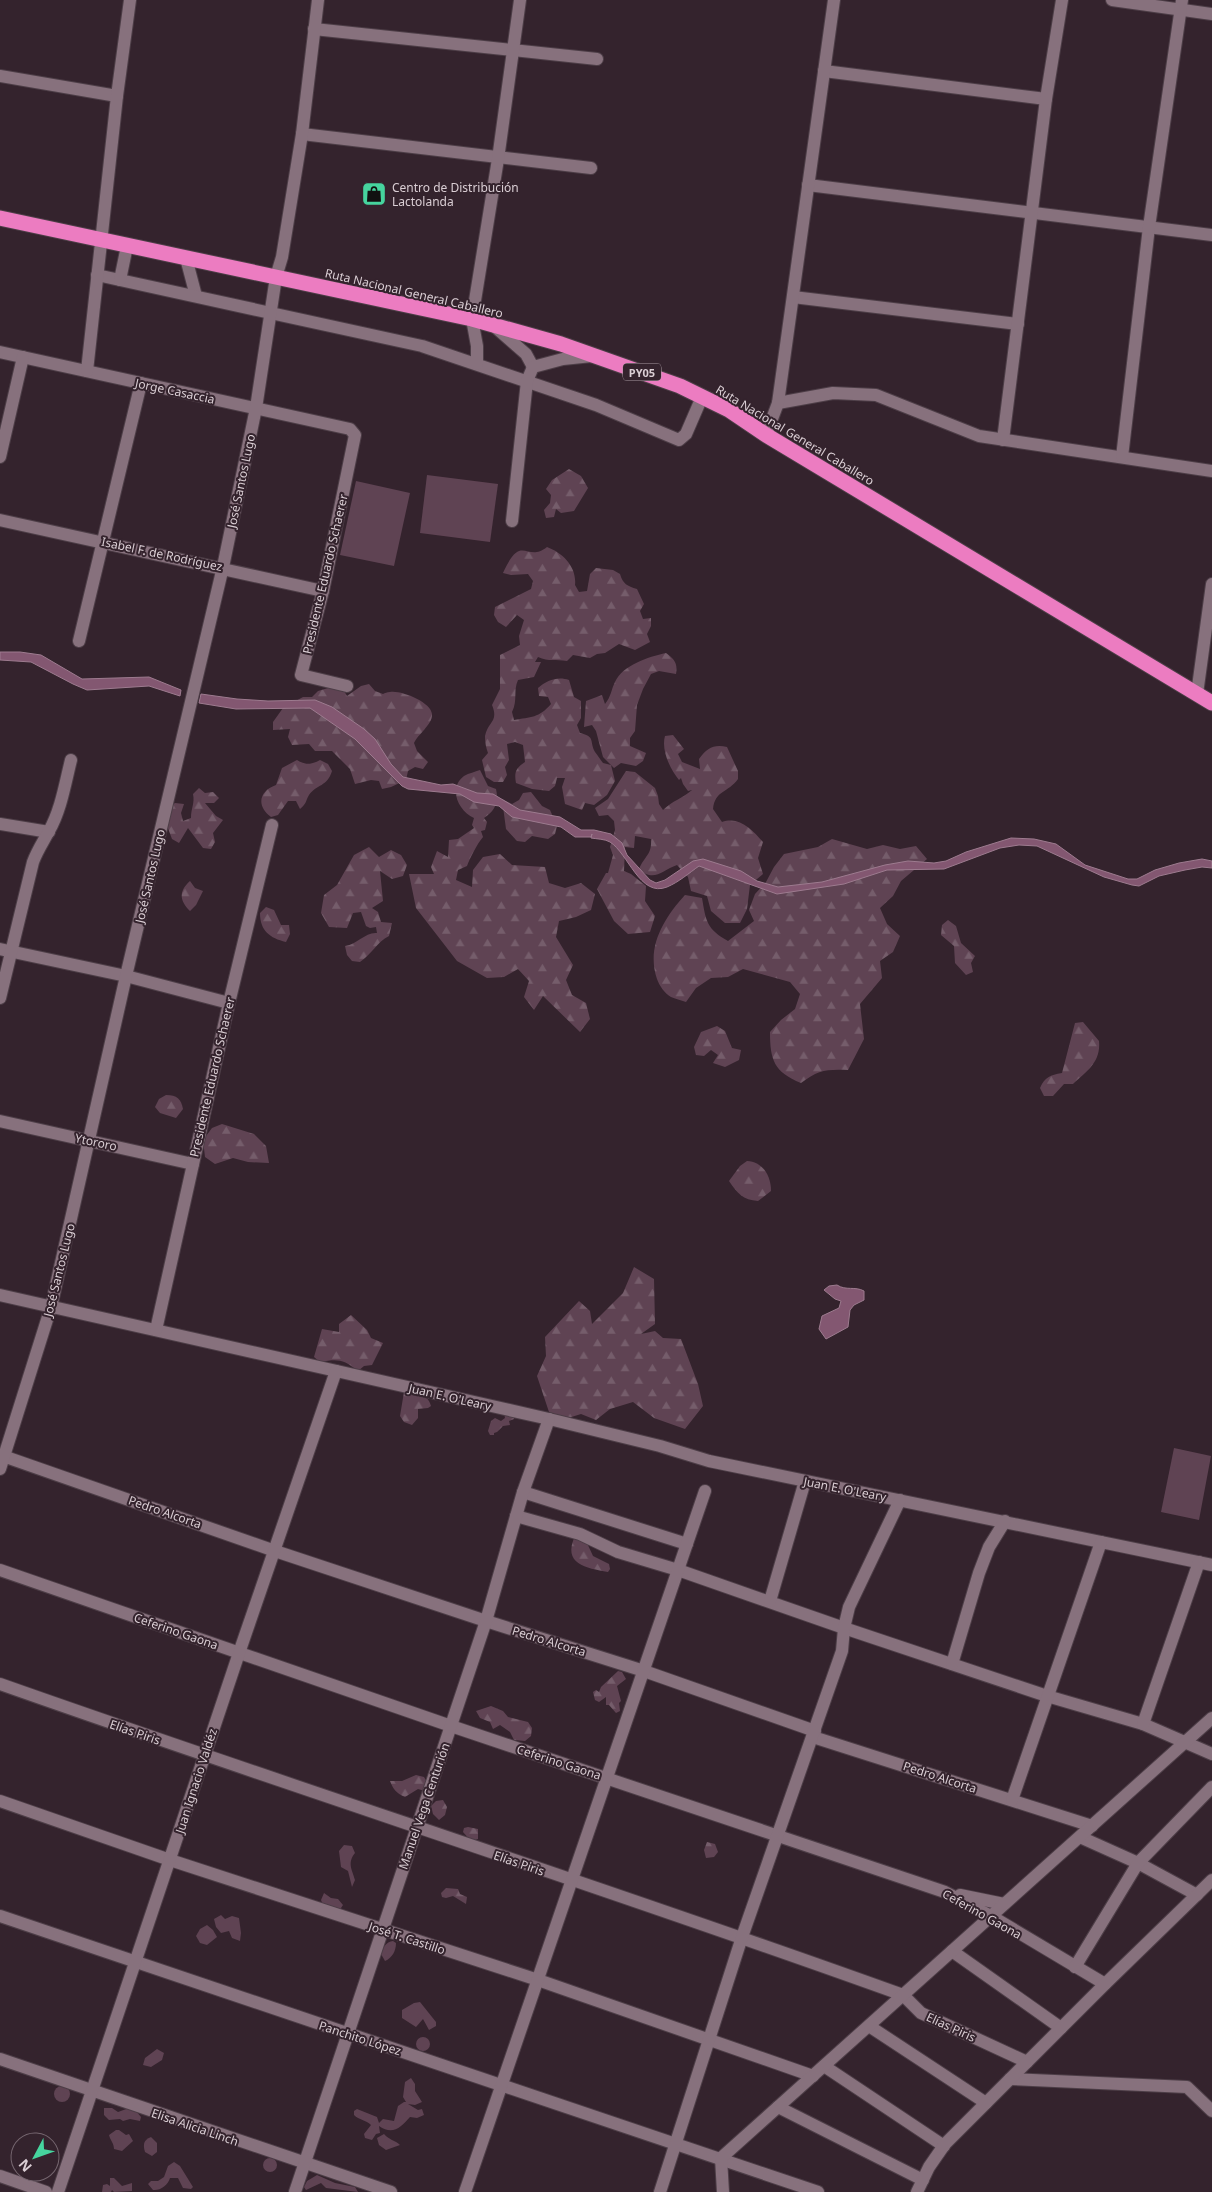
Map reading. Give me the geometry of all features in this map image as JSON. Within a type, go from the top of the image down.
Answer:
[{"type":"highway","name":"Ruta Nacional General Caballero","points":[[0,218],[472,319],[597,356],[680,386],[729,410],[766,435],[1212,703]]},
{"type":"street","points":[[86,371],[117,96],[130,0]]},
{"type":"street","name":"José Santos Lugo","points":[[0,1469],[2,1455],[51,1307],[126,976],[223,567],[256,408],[276,277],[282,257],[302,134],[318,0]]},
{"type":"street","points":[[477,364],[477,346],[472,319],[498,159],[520,0]]},
{"type":"street","points":[[766,435],[778,403],[834,0]]},
{"type":"street","points":[[1003,440],[1046,100],[1062,0]]},
{"type":"street","points":[[1112,0],[1181,5],[1212,14]]},
{"type":"street","points":[[1122,457],[1150,227],[1181,5]]},
{"type":"street","points":[[314,29],[597,59]]},
{"type":"street","points":[[824,71],[1046,100]]},
{"type":"street","points":[[0,76],[117,96]]},
{"type":"street","points":[[302,134],[498,159],[591,168]]},
{"type":"street","points":[[808,185],[1212,235]]},
{"type":"street","points":[[120,280],[127,246]]},
{"type":"street","points":[[186,258],[196,296]]},
{"type":"street","points":[[98,275],[422,346],[596,405],[680,440],[686,434],[702,397]]},
{"type":"street","points":[[793,297],[1018,324]]},
{"type":"street","points":[[492,325],[526,354],[533,368]]},
{"type":"street","name":"Jorge Casaccia","points":[[0,352],[350,429]]},
{"type":"street","points":[[512,521],[527,381],[533,368],[563,359],[597,356]]},
{"type":"street","points":[[0,457],[23,357]]},
{"type":"street","points":[[79,641],[140,383]]},
{"type":"street","points":[[778,403],[833,393],[876,395],[979,436],[1212,471]]},
{"type":"street","name":"Presidente Eduardo Schaerer","points":[[347,686],[302,675],[355,435],[350,429]]},
{"type":"street","name":"Isabel F. de Rodríguez","points":[[0,520],[223,567],[322,591]]},
{"type":"street","points":[[1197,694],[1212,584]]},
{"type":"street","points":[[0,998],[5,950],[33,862],[42,841],[49,832],[62,798],[71,760]]},
{"type":"street","points":[[0,824],[49,832]]},
{"type":"street","name":"Presidente Eduardo Schaerer","points":[[156,1330],[229,1003],[272,825]]},
{"type":"street","points":[[5,950],[126,976],[229,1003]]},
{"type":"street","name":"Ytororo","points":[[0,1121],[193,1164]]},
{"type":"street","name":"Juan E. O'Leary","points":[[0,1295],[549,1419],[660,1446],[709,1461],[1206,1564]]},
{"type":"street","name":"Juan Ignacio Valdéz","points":[[58,2192],[336,1370]]},
{"type":"street","name":"Manuel Vega Centurión","points":[[295,2192],[486,1621],[523,1492],[549,1419]]},
{"type":"street","name":"Pedro Alcorta","points":[[2,1455],[275,1551],[644,1671],[815,1731],[813,1738],[1092,1826]]},
{"type":"street","points":[[770,1601],[805,1481]]},
{"type":"street","points":[[465,2192],[705,1491]]},
{"type":"street","points":[[523,1492],[688,1544]]},
{"type":"street","points":[[660,2192],[742,1937],[842,1651],[844,1628],[849,1607],[900,1500]]},
{"type":"street","points":[[516,1516],[580,1534],[618,1552],[678,1570],[1047,1696],[1143,1724],[1212,1754]]},
{"type":"street","points":[[952,1664],[979,1572],[989,1547],[1004,1521]]},
{"type":"street","points":[[1012,1800],[1101,1542]]},
{"type":"street","points":[[1143,1724],[1206,1564]]},
{"type":"street","name":"Ceferino Gaona","points":[[0,1570],[451,1726],[945,1892],[991,1916],[1104,1984]]},
{"type":"street","name":"Elías Piris","points":[[0,1684],[204,1756],[742,1937],[903,1995],[921,2013],[1027,2062]]},
{"type":"street","points":[[723,2192],[721,2158],[1212,1718]]},
{"type":"street","points":[[1075,1967],[1138,1863],[1212,1787]]},
{"type":"street","name":"José T. Castillo","points":[[0,1801],[170,1860],[538,1980],[813,2076]]},
{"type":"street","points":[[1080,1837],[1138,1863],[1196,1895]]},
{"type":"street","points":[[778,2108],[920,2186],[929,2167],[944,2146],[1104,1984],[1212,1880]]},
{"type":"street","points":[[945,1892],[1004,1904]]},
{"type":"street","name":"Panchito López","points":[[0,1916],[818,2192]]},
{"type":"street","points":[[952,1951],[1061,2028]]},
{"type":"street","points":[[869,2026],[986,2103]]},
{"type":"street","name":"Elisa Alicia Linch","points":[[0,2060],[391,2192]]},
{"type":"street","points":[[824,2066],[944,2146]]},
{"type":"street","points":[[1010,2080],[1188,2086],[1212,2111]]},
{"type":"street","points":[[0,2176],[46,2192]]},
{"type":"green space","points":[[569,469],[581,476],[588,488],[574,511],[561,513],[556,509],[554,517],[546,518],[544,510],[550,503],[551,495],[546,489],[552,480]]},
{"type":"green space","points":[[427,475],[498,484],[490,542],[420,533]]},
{"type":"green space","points":[[356,481],[410,493],[394,566],[340,555]]},
{"type":"green space","points":[[547,547],[558,553],[568,562],[574,572],[575,585],[579,592],[587,591],[590,574],[596,568],[613,570],[620,574],[626,584],[637,589],[644,604],[640,611],[643,619],[651,618],[651,626],[647,634],[650,642],[635,650],[619,644],[605,653],[597,654],[590,658],[573,655],[567,661],[538,657],[535,662],[541,662],[534,677],[518,680],[512,712],[514,720],[534,716],[547,709],[551,704],[548,697],[539,696],[538,688],[553,680],[561,678],[569,680],[574,697],[581,701],[581,718],[577,725],[580,733],[590,738],[595,752],[603,763],[611,765],[615,781],[607,795],[594,805],[585,803],[582,810],[565,804],[562,787],[565,778],[557,778],[555,786],[549,791],[532,789],[516,783],[516,771],[525,762],[523,745],[515,742],[507,744],[509,760],[505,767],[507,775],[503,782],[494,782],[486,777],[482,760],[488,753],[485,736],[494,718],[492,705],[500,689],[500,655],[520,645],[519,636],[524,620],[517,615],[506,627],[498,622],[494,615],[495,607],[531,589],[533,581],[528,574],[511,575],[503,573],[509,561],[520,551],[534,552]]},
{"type":"green space","points":[[666,653],[675,662],[676,674],[659,671],[651,674],[637,705],[635,731],[630,738],[630,746],[646,753],[643,761],[636,766],[621,763],[614,768],[603,757],[596,731],[592,725],[584,727],[586,701],[602,695],[605,704],[615,682],[624,671],[644,659]]},
{"type":"green space","points":[[369,684],[375,691],[383,694],[395,692],[415,698],[427,705],[432,714],[428,725],[414,743],[417,751],[428,762],[423,769],[415,767],[408,771],[406,780],[382,789],[379,781],[371,780],[355,784],[350,769],[332,751],[315,751],[309,744],[292,745],[288,737],[290,729],[273,730],[273,722],[283,708],[303,697],[312,697],[318,691],[335,686],[343,689],[347,696],[361,686]]},
{"type":"green space","points":[[673,735],[684,749],[678,754],[682,762],[700,769],[699,759],[705,752],[718,746],[727,747],[738,771],[738,779],[716,798],[713,809],[722,822],[734,821],[745,825],[763,842],[758,858],[763,874],[750,885],[747,909],[740,923],[725,923],[711,911],[707,896],[691,891],[688,877],[677,865],[654,875],[644,873],[639,869],[649,852],[651,839],[635,836],[634,848],[625,847],[624,871],[646,886],[645,901],[655,916],[650,932],[628,934],[614,921],[597,889],[606,873],[608,873],[613,855],[610,847],[615,830],[614,821],[608,815],[599,816],[595,808],[608,799],[626,771],[635,772],[655,788],[659,804],[663,810],[692,790],[688,791],[681,778],[679,780],[667,759],[664,747],[665,736]]},
{"type":"green space","points":[[297,760],[308,764],[320,760],[328,764],[332,771],[325,783],[312,791],[300,809],[296,801],[288,801],[278,815],[271,817],[263,808],[263,795],[276,785],[282,768]]},
{"type":"green space","points":[[480,770],[488,786],[496,789],[497,798],[493,809],[484,818],[487,822],[485,830],[481,831],[483,837],[467,866],[458,870],[456,880],[472,887],[473,870],[483,857],[500,854],[512,865],[545,867],[549,883],[565,888],[581,883],[595,894],[591,910],[576,917],[559,921],[556,937],[573,965],[566,980],[572,995],[586,1003],[590,1019],[580,1032],[543,996],[534,1010],[524,997],[529,981],[518,969],[504,977],[487,978],[457,961],[416,908],[409,874],[434,874],[431,867],[437,851],[448,857],[449,840],[458,839],[474,828],[472,825],[474,818],[463,810],[456,793],[459,781],[464,776]]},
{"type":"green space","points":[[199,788],[205,793],[213,792],[219,798],[214,803],[205,803],[216,816],[223,820],[213,833],[215,842],[211,849],[203,848],[188,828],[179,843],[172,839],[166,823],[168,807],[175,803],[184,804],[181,813],[183,821],[191,818],[193,794]]},
{"type":"green space","points":[[531,792],[542,806],[550,810],[557,826],[555,834],[548,839],[532,836],[525,842],[517,841],[506,829],[502,799],[512,804],[519,800],[523,793]]},
{"type":"green space","points":[[832,839],[867,849],[883,845],[900,849],[916,846],[927,859],[901,881],[893,896],[880,908],[887,924],[900,936],[893,952],[880,961],[882,978],[860,1004],[864,1039],[848,1070],[823,1071],[801,1083],[779,1069],[775,1064],[771,1050],[770,1032],[795,1009],[800,994],[790,982],[743,969],[728,977],[711,978],[696,988],[686,1002],[671,997],[659,984],[654,967],[655,944],[670,913],[685,895],[702,898],[706,919],[709,924],[716,933],[728,941],[754,921],[749,910],[755,894],[766,882],[784,854],[818,847]]},
{"type":"green space","points":[[369,847],[379,857],[391,850],[401,855],[407,865],[403,876],[392,879],[380,871],[383,901],[372,908],[378,912],[381,922],[392,923],[389,936],[360,962],[352,961],[347,955],[345,946],[369,934],[377,933],[376,927],[370,928],[366,926],[361,912],[353,913],[347,928],[329,927],[321,913],[324,895],[337,885],[354,855]]},
{"type":"green space","points":[[190,881],[195,888],[203,891],[196,905],[190,911],[182,899],[182,892]]},
{"type":"green space","points":[[266,907],[274,910],[281,925],[289,925],[290,934],[286,942],[271,936],[264,929],[260,913]]},
{"type":"green space","points":[[948,920],[956,926],[961,943],[975,956],[971,963],[973,972],[966,975],[955,963],[954,946],[941,935],[942,925]]},
{"type":"green space","points":[[1083,1022],[1099,1041],[1098,1055],[1092,1066],[1073,1084],[1064,1084],[1053,1096],[1044,1096],[1040,1088],[1042,1084],[1048,1077],[1062,1073],[1075,1023]]},
{"type":"green space","points":[[717,1026],[725,1031],[732,1048],[741,1050],[739,1060],[725,1067],[713,1063],[718,1055],[711,1050],[704,1056],[696,1055],[694,1047],[701,1032]]},
{"type":"green space","points":[[166,1095],[178,1098],[181,1103],[183,1109],[176,1118],[160,1113],[155,1107],[159,1099]]},
{"type":"green space","points":[[222,1124],[254,1134],[266,1146],[269,1163],[248,1162],[233,1158],[215,1164],[205,1157],[203,1140],[212,1128]]},
{"type":"green space","points":[[747,1161],[762,1167],[768,1175],[771,1185],[771,1191],[758,1201],[741,1195],[729,1181],[740,1166]]},
{"type":"green space","points":[[634,1267],[654,1279],[655,1324],[641,1334],[655,1331],[663,1338],[681,1339],[698,1384],[703,1406],[685,1429],[654,1418],[633,1402],[610,1409],[596,1420],[581,1414],[565,1419],[549,1412],[537,1376],[546,1356],[545,1337],[579,1301],[590,1311],[592,1324],[623,1293]]},
{"type":"green space","points":[[351,1315],[367,1330],[371,1338],[383,1343],[372,1365],[364,1366],[358,1371],[344,1362],[331,1360],[320,1362],[314,1357],[322,1329],[339,1332],[339,1324]]},
{"type":"green space","points":[[404,1392],[417,1393],[424,1396],[431,1406],[418,1409],[418,1418],[412,1425],[404,1422],[400,1416]]},
{"type":"green space","points":[[504,1413],[513,1416],[514,1419],[509,1421],[510,1425],[503,1426],[494,1435],[490,1435],[488,1431],[491,1421],[495,1418],[501,1421],[505,1418]]},
{"type":"green space","points":[[1174,1448],[1211,1456],[1199,1520],[1161,1512]]},
{"type":"green space","points":[[575,1536],[587,1543],[593,1556],[609,1564],[610,1569],[608,1572],[584,1566],[574,1559],[572,1545]]},
{"type":"green space","points":[[618,1671],[622,1672],[626,1679],[617,1686],[621,1701],[619,1703],[620,1711],[616,1713],[609,1705],[606,1705],[606,1697],[599,1702],[595,1700],[593,1692],[596,1690],[599,1692],[601,1687]]},
{"type":"green space","points":[[491,1706],[503,1711],[508,1717],[528,1722],[532,1728],[531,1736],[525,1741],[514,1740],[510,1732],[500,1725],[493,1729],[490,1722],[480,1718],[476,1711]]},
{"type":"green space","points":[[416,1775],[424,1777],[428,1784],[425,1791],[418,1789],[405,1797],[395,1790],[390,1781],[402,1781]]},
{"type":"green space","points":[[443,1800],[447,1807],[445,1815],[439,1820],[433,1814],[431,1806],[436,1801]]},
{"type":"green space","points":[[464,1828],[478,1829],[478,1839],[471,1841],[463,1832]]},
{"type":"green space","points":[[707,1842],[715,1844],[718,1852],[714,1857],[706,1858],[704,1850]]},
{"type":"green space","points":[[344,1845],[352,1846],[355,1853],[351,1860],[355,1880],[352,1887],[348,1871],[341,1867],[339,1851]]},
{"type":"green space","points":[[446,1888],[458,1889],[460,1894],[467,1897],[466,1904],[453,1896],[442,1897],[441,1893]]},
{"type":"green space","points":[[324,1893],[331,1898],[338,1899],[343,1905],[339,1911],[324,1908],[321,1900]]},
{"type":"green space","points":[[221,1915],[225,1919],[232,1916],[239,1918],[240,1941],[232,1938],[229,1931],[221,1933],[216,1927],[214,1919]]},
{"type":"green space","points":[[207,1925],[217,1937],[207,1945],[200,1943],[196,1936],[200,1929]]},
{"type":"green space","points":[[393,1941],[396,1943],[396,1946],[392,1956],[385,1961],[381,1954],[382,1950],[386,1944]]},
{"type":"green space","points":[[420,2002],[436,2022],[436,2026],[429,2030],[423,2019],[416,2027],[402,2018],[402,2010],[414,2003]]},
{"type":"green space","points":[[420,2037],[426,2037],[430,2044],[426,2051],[420,2051],[416,2047],[416,2041]]},
{"type":"green space","points":[[157,2049],[164,2053],[162,2060],[151,2067],[143,2065],[145,2058]]},
{"type":"green space","points":[[411,2078],[415,2084],[415,2091],[422,2102],[415,2105],[408,2104],[418,2110],[422,2109],[424,2115],[417,2118],[410,2117],[400,2127],[393,2130],[384,2129],[379,2126],[380,2133],[376,2134],[372,2140],[365,2138],[364,2134],[371,2125],[356,2117],[354,2111],[357,2109],[377,2117],[379,2123],[383,2119],[394,2121],[398,2106],[406,2102],[403,2097],[405,2082]]},
{"type":"green space","points":[[59,2086],[65,2086],[70,2091],[68,2100],[59,2102],[54,2097],[54,2091]]},
{"type":"green space","points":[[104,2108],[112,2108],[118,2112],[129,2108],[136,2111],[141,2117],[140,2121],[130,2119],[123,2121],[120,2119],[109,2120],[104,2115]]},
{"type":"green space","points":[[116,2130],[126,2135],[129,2134],[133,2141],[122,2151],[114,2149],[109,2135]]},
{"type":"green space","points":[[384,2134],[400,2145],[386,2150],[379,2145],[377,2138]]},
{"type":"green space","points":[[151,2137],[157,2143],[157,2152],[152,2156],[145,2152],[144,2147],[145,2141]]},
{"type":"green space","points":[[267,2158],[273,2158],[277,2165],[273,2172],[267,2172],[263,2168],[263,2162]]},
{"type":"green space","points":[[174,2162],[180,2166],[193,2187],[191,2189],[183,2188],[178,2178],[170,2178],[163,2187],[153,2190],[148,2184],[151,2181],[158,2181],[164,2177],[168,2166]]},
{"type":"green space","points":[[317,2175],[335,2183],[355,2187],[358,2192],[326,2188],[321,2183],[306,2190],[304,2187],[307,2181]]},
{"type":"green space","points":[[110,2178],[114,2178],[122,2186],[132,2183],[132,2191],[114,2192],[112,2190],[111,2192],[102,2192],[103,2185],[107,2184],[110,2186]]},
{"type":"shaded area","points":[[0,652],[41,655],[82,679],[149,677],[181,690],[180,696],[149,686],[87,690],[31,662],[0,660]]},
{"type":"shaded area","points":[[201,694],[268,701],[315,700],[332,707],[375,739],[391,764],[403,777],[441,785],[453,784],[477,793],[493,794],[520,810],[560,817],[581,830],[594,830],[611,834],[622,843],[627,855],[650,880],[656,883],[665,880],[693,861],[703,859],[741,871],[757,881],[778,887],[822,882],[885,865],[908,861],[934,863],[946,861],[966,852],[1011,838],[1034,839],[1056,844],[1085,865],[1128,879],[1137,879],[1155,870],[1202,859],[1212,861],[1212,868],[1202,867],[1159,876],[1139,886],[1104,877],[1037,846],[1019,845],[1000,848],[944,869],[887,870],[844,884],[777,894],[699,866],[680,880],[667,887],[658,889],[649,886],[642,880],[623,855],[610,842],[591,838],[592,834],[591,837],[575,837],[561,827],[512,817],[499,806],[474,802],[460,794],[408,789],[402,786],[355,739],[310,708],[236,709],[199,703]]},
{"type":"shaded area","points":[[837,1285],[864,1291],[864,1300],[854,1305],[850,1310],[848,1327],[826,1339],[819,1329],[822,1316],[839,1308],[841,1301],[835,1299],[824,1290],[829,1286]]},
{"type":"place","name":"Centro de Distribución Lactolanda","points":[[374,194]]}]
